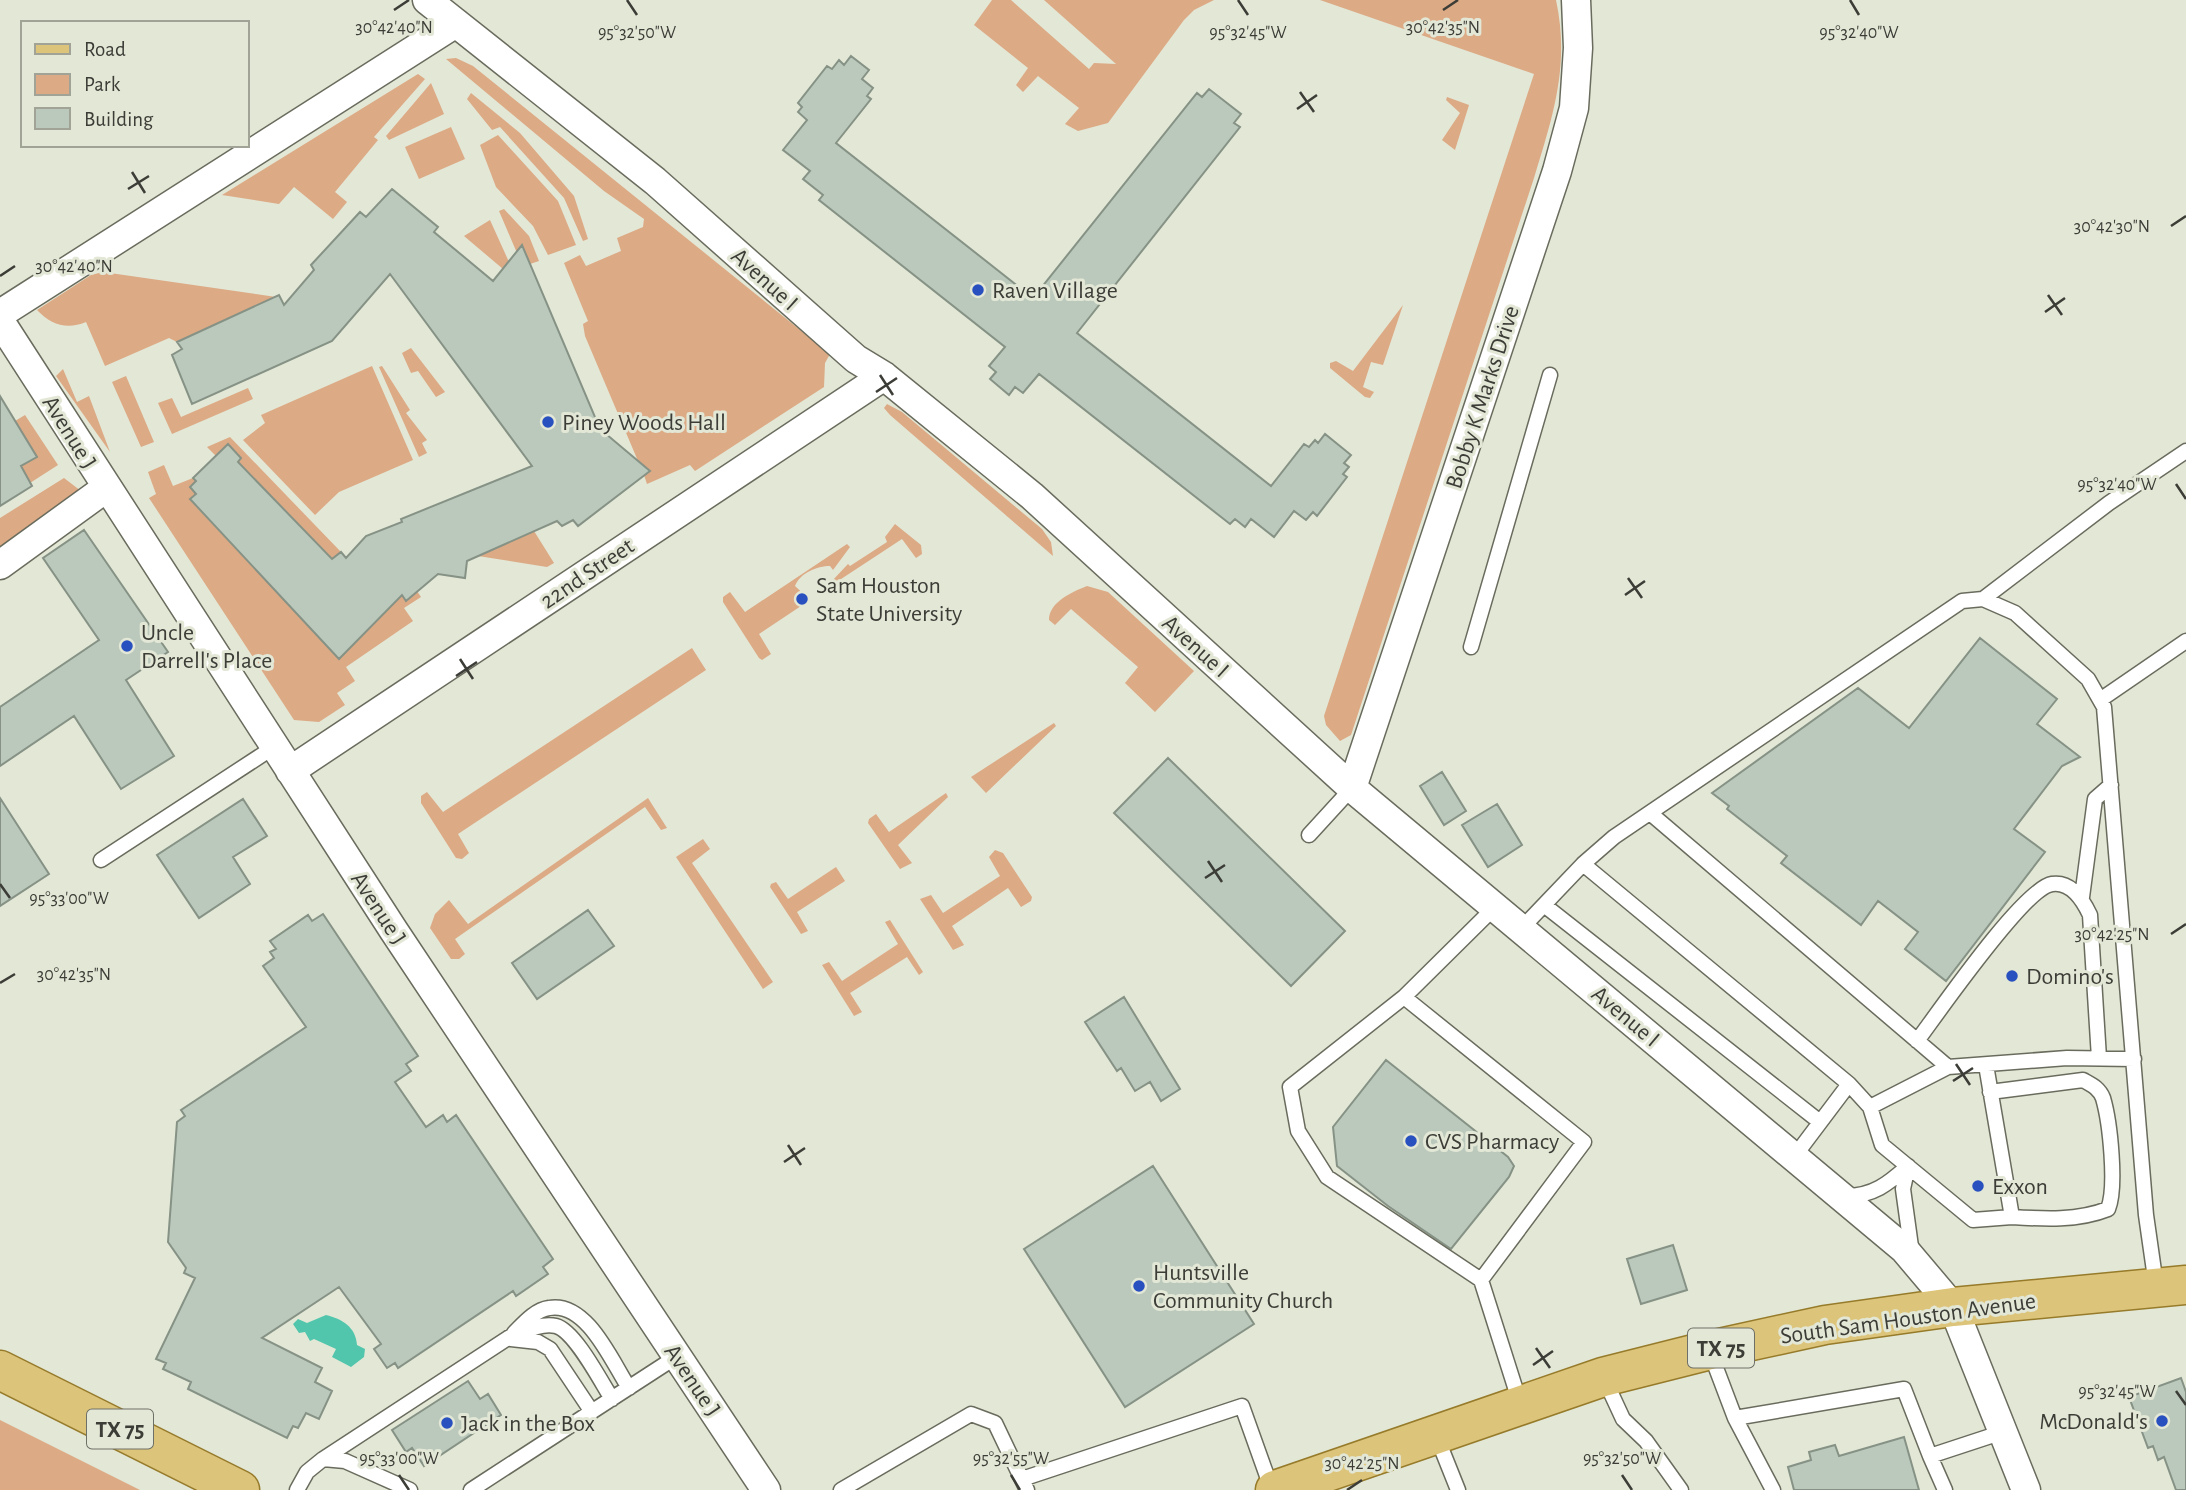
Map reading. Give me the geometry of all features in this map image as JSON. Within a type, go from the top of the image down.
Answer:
[{"type":"main road","name":"South Sam Houston Avenue","points":[[1273,1490],[1603,1377],[1710,1350],[1825,1325],[1953,1307],[2171,1286]]},
{"type":"main road","name":"TX 75","points":[[0,1370],[240,1490]]},
{"type":"street","name":"Avenue I","points":[[427,0],[655,181],[856,359],[884,376],[1032,496],[1352,788],[1913,1259],[1953,1307],[2026,1490]]},
{"type":"street","name":"Bobby K Marks Drive","points":[[1352,788],[1557,172],[1574,108],[1578,48],[1576,0]]},
{"type":"street","points":[[0,314],[456,23]]},
{"type":"street","name":"Avenue J","points":[[0,321],[274,747],[766,1490]]},
{"type":"street","name":"22nd Street","points":[[290,771],[884,376]]},
{"type":"street","points":[[0,565],[106,488]]},
{"type":"lane","points":[[1471,647],[1550,375]]},
{"type":"lane","points":[[1983,599],[2088,519],[2186,451]]},
{"type":"lane","points":[[1521,929],[1583,864],[1650,813],[1962,601],[1983,599],[2015,613],[2088,679],[2104,707],[2146,1215],[2171,1286]]},
{"type":"lane","points":[[2100,700],[2186,641]]},
{"type":"lane","points":[[101,860],[274,747]]},
{"type":"lane","points":[[2099,1058],[2090,915],[2082,897],[2095,799],[2110,785]]},
{"type":"lane","points":[[1309,835],[1352,788]]},
{"type":"lane","points":[[1650,813],[1948,1067]]},
{"type":"lane","points":[[1583,864],[1849,1084],[1870,1107],[1882,1145],[1973,1220],[2070,1217],[2092,1215],[2108,1209],[2113,1196],[2112,1166],[2102,1098],[2096,1087],[2083,1080],[1990,1092]]},
{"type":"lane","points":[[1917,1041],[1976,961],[2035,891],[2053,883],[2067,887],[2082,897]]},
{"type":"lane","points":[[1544,905],[1820,1122]]},
{"type":"lane","points":[[1494,907],[1404,997],[1290,1087],[1298,1132],[1327,1177],[1481,1280],[1521,1404]]},
{"type":"lane","points":[[1404,997],[1584,1142],[1481,1280]]},
{"type":"lane","points":[[1870,1107],[1948,1067],[2099,1058],[2134,1059]]},
{"type":"lane","points":[[1986,1065],[2012,1217]]},
{"type":"lane","points":[[1794,1157],[1849,1084]]},
{"type":"lane","points":[[1841,1196],[1864,1196],[1889,1184],[1908,1166]]},
{"type":"lane","points":[[1908,1166],[1902,1189],[1913,1259]]},
{"type":"lane","points":[[297,1490],[307,1472],[323,1460],[508,1338],[531,1317],[548,1308],[564,1308],[588,1326],[629,1388]]},
{"type":"lane","points":[[508,1338],[541,1326],[555,1326],[569,1334],[612,1399]]},
{"type":"lane","points":[[508,1338],[538,1342],[550,1349],[592,1412]]},
{"type":"lane","points":[[1710,1350],[1735,1418],[1773,1490]]},
{"type":"lane","points":[[471,1490],[676,1357]]},
{"type":"lane","points":[[1603,1377],[1623,1419],[1646,1441],[1681,1490]]},
{"type":"lane","points":[[1735,1418],[1904,1389],[1945,1490]]},
{"type":"lane","points":[[841,1490],[971,1414],[995,1423],[1024,1485],[1242,1406],[1273,1490]]},
{"type":"lane","points":[[1930,1456],[2003,1432]]},
{"type":"lane","points":[[1435,1434],[1458,1490]]},
{"type":"lane","points":[[323,1460],[345,1461],[410,1490]]},
{"type":"green space","points":[[992,0],[1011,0],[1089,69],[1094,63],[1116,64],[1044,0],[1214,0],[1194,10],[1184,20],[1108,123],[1078,131],[1065,124],[1079,108],[1038,76],[1023,92],[1016,85],[1028,68],[974,25]]},
{"type":"green space","points":[[1320,0],[1556,0],[1561,47],[1553,112],[1534,178],[1351,735],[1340,741],[1326,725],[1324,716],[1534,74]]},
{"type":"green space","points":[[456,58],[473,66],[830,354],[825,363],[824,387],[695,471],[690,465],[647,484],[644,475],[649,471],[638,461],[585,336],[583,324],[588,321],[564,263],[580,255],[586,266],[621,251],[617,238],[643,227],[644,219],[604,191],[446,59]]},
{"type":"green space","points":[[418,74],[425,79],[374,137],[378,140],[335,192],[347,202],[333,219],[294,187],[279,204],[222,195]]},
{"type":"green space","points":[[431,83],[444,114],[389,140],[386,136]]},
{"type":"green space","points":[[471,93],[520,133],[574,196],[588,239],[583,241],[564,198],[500,127],[492,130],[467,99]]},
{"type":"green space","points":[[1447,97],[1469,105],[1455,150],[1442,140],[1460,113],[1446,100]]},
{"type":"green space","points":[[451,127],[465,159],[419,179],[405,147]]},
{"type":"green space","points":[[498,135],[558,201],[576,245],[548,255],[533,226],[496,187],[480,145]]},
{"type":"green space","points":[[504,209],[529,236],[539,261],[530,264],[523,247],[517,253],[499,211]]},
{"type":"green space","points":[[490,220],[509,262],[503,269],[464,236]]},
{"type":"green space","points":[[103,272],[276,297],[177,342],[169,338],[105,366],[86,322],[72,326],[60,325],[37,310],[91,275]]},
{"type":"green space","points":[[1403,305],[1383,365],[1371,362],[1363,387],[1374,392],[1370,398],[1365,397],[1330,368],[1330,363],[1336,361],[1353,371]]},
{"type":"green space","points":[[411,348],[445,392],[436,397],[418,371],[411,373],[402,353]]},
{"type":"green space","points":[[372,366],[413,460],[339,492],[315,515],[243,440],[265,423],[261,415]]},
{"type":"green space","points":[[382,366],[410,410],[406,413],[427,440],[422,443],[427,453],[419,457],[379,367]]},
{"type":"green space","points":[[63,369],[77,402],[89,396],[110,452],[56,376]]},
{"type":"green space","points":[[126,376],[154,442],[141,447],[112,382]]},
{"type":"green space","points":[[248,388],[253,399],[172,434],[158,403],[172,398],[181,417]]},
{"type":"green space","points":[[887,404],[902,412],[1042,529],[1051,542],[1053,556],[890,415],[884,408]]},
{"type":"green space","points":[[25,415],[58,465],[30,483],[20,467],[37,456],[0,430]]},
{"type":"green space","points":[[230,437],[341,552],[332,559],[238,462],[241,458],[229,445],[216,456],[207,447]]},
{"type":"green space","points":[[164,465],[173,486],[193,478],[196,481],[190,487],[196,494],[190,500],[339,658],[402,595],[407,601],[417,591],[421,597],[404,608],[413,621],[346,667],[355,681],[337,693],[345,705],[319,722],[294,720],[149,498],[156,494],[148,472]]},
{"type":"green space","points":[[64,478],[81,491],[0,548],[0,518]]},
{"type":"green space","points":[[895,524],[921,545],[922,554],[916,558],[902,539],[835,583],[832,581],[848,564],[850,566],[887,542],[885,537]]},
{"type":"green space","points":[[534,531],[554,563],[547,567],[478,556]]},
{"type":"green space","points":[[847,544],[850,547],[833,570],[830,566],[820,567],[797,581],[795,586],[810,600],[759,634],[771,654],[762,660],[759,658],[723,602],[723,597],[730,592],[745,612]]},
{"type":"green space","points":[[1087,586],[1108,592],[1194,671],[1155,712],[1125,683],[1138,667],[1071,609],[1055,625],[1049,620],[1057,603]]},
{"type":"green space","points":[[692,648],[706,670],[458,834],[469,853],[462,859],[456,858],[421,803],[421,796],[427,792],[443,812]]},
{"type":"green space","points":[[1054,723],[1056,726],[986,793],[971,777]]},
{"type":"green space","points":[[946,793],[948,797],[898,845],[912,863],[900,869],[868,823],[869,819],[876,814],[889,832]]},
{"type":"green space","points":[[648,798],[667,828],[661,830],[645,807],[455,939],[465,954],[459,959],[451,959],[430,928],[435,914],[449,900],[468,924]]},
{"type":"green space","points":[[703,839],[710,849],[692,863],[773,982],[763,989],[676,857]]},
{"type":"green space","points":[[995,850],[1003,853],[1032,897],[1031,901],[1021,907],[1008,888],[952,926],[964,945],[953,950],[920,899],[931,895],[943,913],[1000,876],[989,857]]},
{"type":"green space","points":[[836,867],[845,881],[797,912],[808,931],[801,934],[770,887],[771,884],[776,882],[788,899]]},
{"type":"green space","points":[[890,920],[923,972],[919,975],[907,957],[850,993],[862,1012],[854,1016],[822,965],[829,962],[842,981],[898,944],[885,922]]},
{"type":"green space","points":[[0,1420],[140,1490],[0,1490]]},
{"type":"water","points":[[326,1315],[347,1325],[354,1333],[357,1345],[365,1349],[364,1357],[351,1367],[332,1357],[336,1349],[314,1339],[310,1341],[305,1332],[299,1333],[293,1324],[298,1319],[307,1323]]},
{"type":"building","name":"Raven Village","points":[[851,56],[869,70],[862,79],[873,88],[867,96],[871,99],[836,143],[1033,298],[1197,93],[1202,97],[1209,89],[1241,114],[1234,123],[1240,127],[1077,333],[1271,486],[1304,444],[1309,447],[1315,440],[1318,443],[1325,434],[1351,455],[1344,463],[1349,467],[1343,474],[1347,477],[1317,516],[1313,512],[1306,520],[1294,511],[1274,537],[1251,519],[1245,527],[1235,519],[1230,524],[1039,374],[1023,393],[1015,387],[1009,395],[990,379],[996,372],[989,366],[1005,347],[819,200],[823,195],[803,179],[810,171],[783,150],[807,120],[798,112],[802,107],[798,103],[827,66],[832,69],[839,60],[844,65]]},
{"type":"building","name":"Piney Woods Hall","points":[[392,189],[438,227],[434,232],[493,281],[522,245],[600,429],[650,471],[578,526],[573,520],[562,526],[557,521],[467,561],[465,578],[438,574],[406,601],[402,595],[339,659],[190,499],[196,494],[190,487],[196,481],[193,478],[228,444],[241,458],[238,462],[332,559],[341,552],[346,558],[366,536],[402,522],[401,519],[532,466],[390,274],[332,341],[192,404],[172,355],[182,349],[177,342],[279,295],[284,305],[314,270],[311,265],[360,212],[366,217]]},
{"type":"building","points":[[0,396],[37,457],[21,466],[32,486],[0,506]]},
{"type":"building","name":"Uncle Darrell's Place","points":[[84,530],[168,652],[126,680],[174,756],[121,789],[74,716],[0,766],[0,707],[99,640],[43,558]]},
{"type":"building","points":[[1980,638],[2057,699],[2037,724],[2080,757],[2062,766],[2014,829],[2045,852],[1946,981],[1905,949],[1918,932],[1878,901],[1861,925],[1781,863],[1787,856],[1727,809],[1729,806],[1712,793],[1858,688],[1909,728]]},
{"type":"building","points":[[1168,758],[1345,931],[1291,986],[1114,813]]},
{"type":"building","points":[[1442,772],[1466,811],[1444,825],[1420,786]]},
{"type":"building","points":[[0,798],[49,874],[0,906]]},
{"type":"building","points":[[243,799],[267,836],[233,857],[250,884],[199,918],[157,855]]},
{"type":"building","points":[[1497,804],[1522,845],[1488,867],[1462,825]]},
{"type":"building","points":[[588,910],[614,946],[537,999],[512,963]]},
{"type":"building","points":[[323,914],[418,1056],[406,1064],[411,1071],[395,1082],[426,1127],[443,1115],[447,1122],[456,1115],[553,1259],[543,1267],[548,1274],[516,1296],[513,1291],[398,1368],[395,1363],[387,1368],[374,1349],[381,1344],[339,1287],[262,1338],[322,1368],[315,1382],[332,1391],[319,1419],[306,1413],[298,1428],[293,1426],[287,1438],[188,1389],[191,1382],[163,1369],[166,1363],[156,1359],[195,1278],[184,1273],[186,1268],[168,1242],[177,1122],[185,1116],[181,1110],[306,1027],[263,966],[274,958],[270,952],[276,949],[270,941],[308,915],[312,921]]},
{"type":"building","points":[[1124,997],[1180,1089],[1161,1101],[1150,1082],[1135,1091],[1121,1068],[1117,1071],[1085,1022]]},
{"type":"building","name":"CVS Pharmacy","points":[[1386,1060],[1508,1157],[1514,1166],[1509,1177],[1451,1249],[1388,1206],[1337,1166],[1333,1127]]},
{"type":"building","name":"Huntsville Community Church","points":[[1153,1166],[1254,1324],[1125,1407],[1024,1249]]},
{"type":"building","points":[[1673,1245],[1687,1290],[1641,1304],[1627,1259]]},
{"type":"building","name":"McDonald's","points":[[2181,1378],[2186,1392],[2186,1490],[2176,1490],[2164,1457],[2158,1460],[2153,1446],[2148,1448],[2129,1397]]},
{"type":"building","name":"Jack in the Box","points":[[468,1381],[480,1399],[488,1394],[501,1415],[424,1466],[412,1448],[406,1452],[392,1430]]},
{"type":"building","points":[[1904,1437],[1919,1490],[1794,1490],[1788,1467],[1811,1460],[1809,1452],[1835,1445],[1839,1456]]},
{"type":"place","name":"Raven Village","points":[[978,290]]},
{"type":"place","name":"Piney Woods Hall","points":[[548,422]]},
{"type":"place","name":"Sam Houston State University","points":[[802,599]]},
{"type":"place","name":"Uncle Darrell's Place","points":[[127,646]]},
{"type":"place","name":"Domino's","points":[[2012,976]]},
{"type":"place","name":"CVS Pharmacy","points":[[1411,1141]]},
{"type":"place","name":"Exxon","points":[[1978,1186]]},
{"type":"place","name":"Huntsville Community Church","points":[[1139,1286]]},
{"type":"place","name":"McDonald's","points":[[2162,1421]]},
{"type":"place","name":"Jack in the Box","points":[[447,1423]]}]
